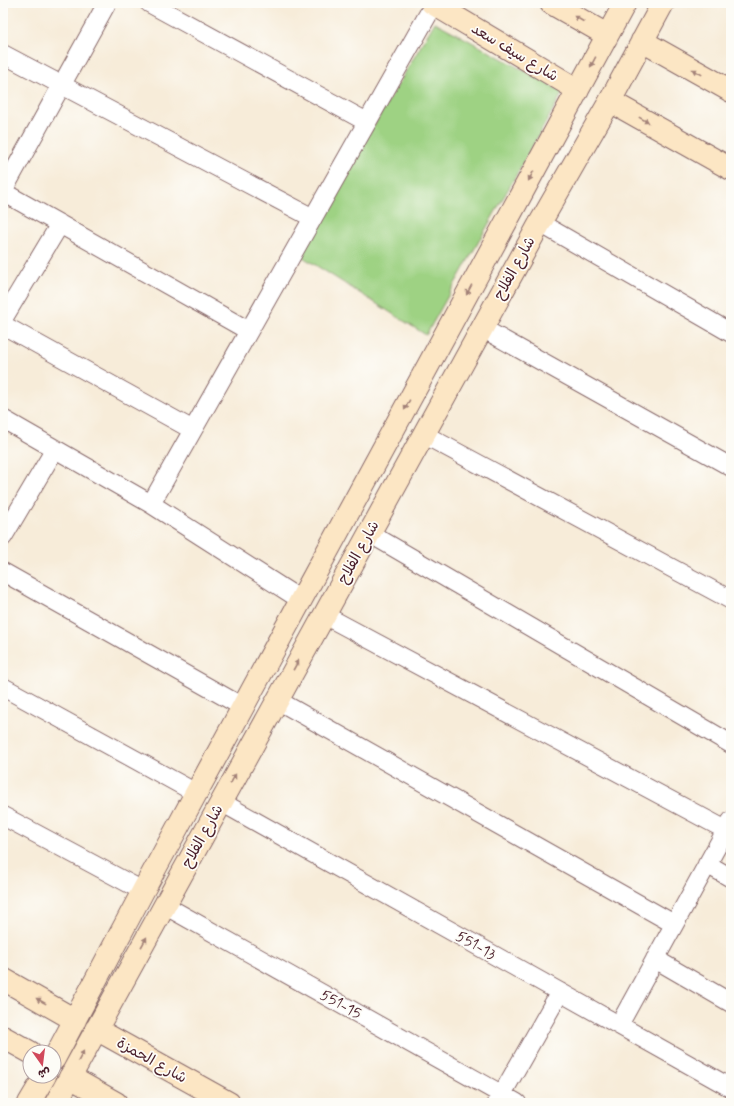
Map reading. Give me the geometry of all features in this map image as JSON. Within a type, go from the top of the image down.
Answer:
[{"type":"main road","name":"شارع سيف سعد","points":[[433,3],[578,90]]},
{"type":"main road","points":[[551,3],[607,35]]},
{"type":"main road","name":"شارع الفلاح","points":[[62,1044],[143,890],[625,3]]},
{"type":"main road","name":"شارع الفلاح","points":[[56,1103],[423,434],[664,3]]},
{"type":"main road","points":[[642,41],[731,91]]},
{"type":"main road","points":[[610,101],[731,169]]},
{"type":"main road","points":[[3,979],[75,1020]]},
{"type":"main road","name":"شارع الحمزة","points":[[96,1029],[229,1103]]},
{"type":"main road","points":[[3,1037],[22,1048]]},
{"type":"main road","points":[[70,1077],[116,1103]]},
{"type":"main road","points":[[29,1103],[40,1084]]},
{"type":"street","points":[[107,3],[3,192],[249,331]]},
{"type":"street","points":[[150,3],[367,122]]},
{"type":"street","points":[[151,504],[433,3]]},
{"type":"street","points":[[3,54],[313,218]]},
{"type":"street","points":[[540,223],[731,333]]},
{"type":"street","points":[[3,319],[60,224]]},
{"type":"street","points":[[3,325],[193,430]]},
{"type":"street","points":[[482,328],[731,467]]},
{"type":"street","points":[[3,419],[151,504],[301,600]]},
{"type":"street","points":[[423,434],[731,600]]},
{"type":"street","points":[[3,537],[55,449]]},
{"type":"street","points":[[369,534],[731,744]]},
{"type":"street","points":[[3,572],[243,707]]},
{"type":"street","points":[[324,615],[728,825],[619,1025]]},
{"type":"street","points":[[3,687],[196,792]]},
{"type":"street","points":[[277,700],[674,924]]},
{"type":"street","name":"551-13","points":[[221,802],[731,1088]]},
{"type":"street","points":[[3,816],[143,890]]},
{"type":"street","points":[[707,864],[731,878]]},
{"type":"street","name":"551-15","points":[[164,905],[505,1100]]},
{"type":"street","points":[[655,959],[731,1003]]},
{"type":"street","points":[[505,1100],[560,992]]},
{"type":"green space","points":[[435,22],[563,92],[426,335],[298,254]]}]
